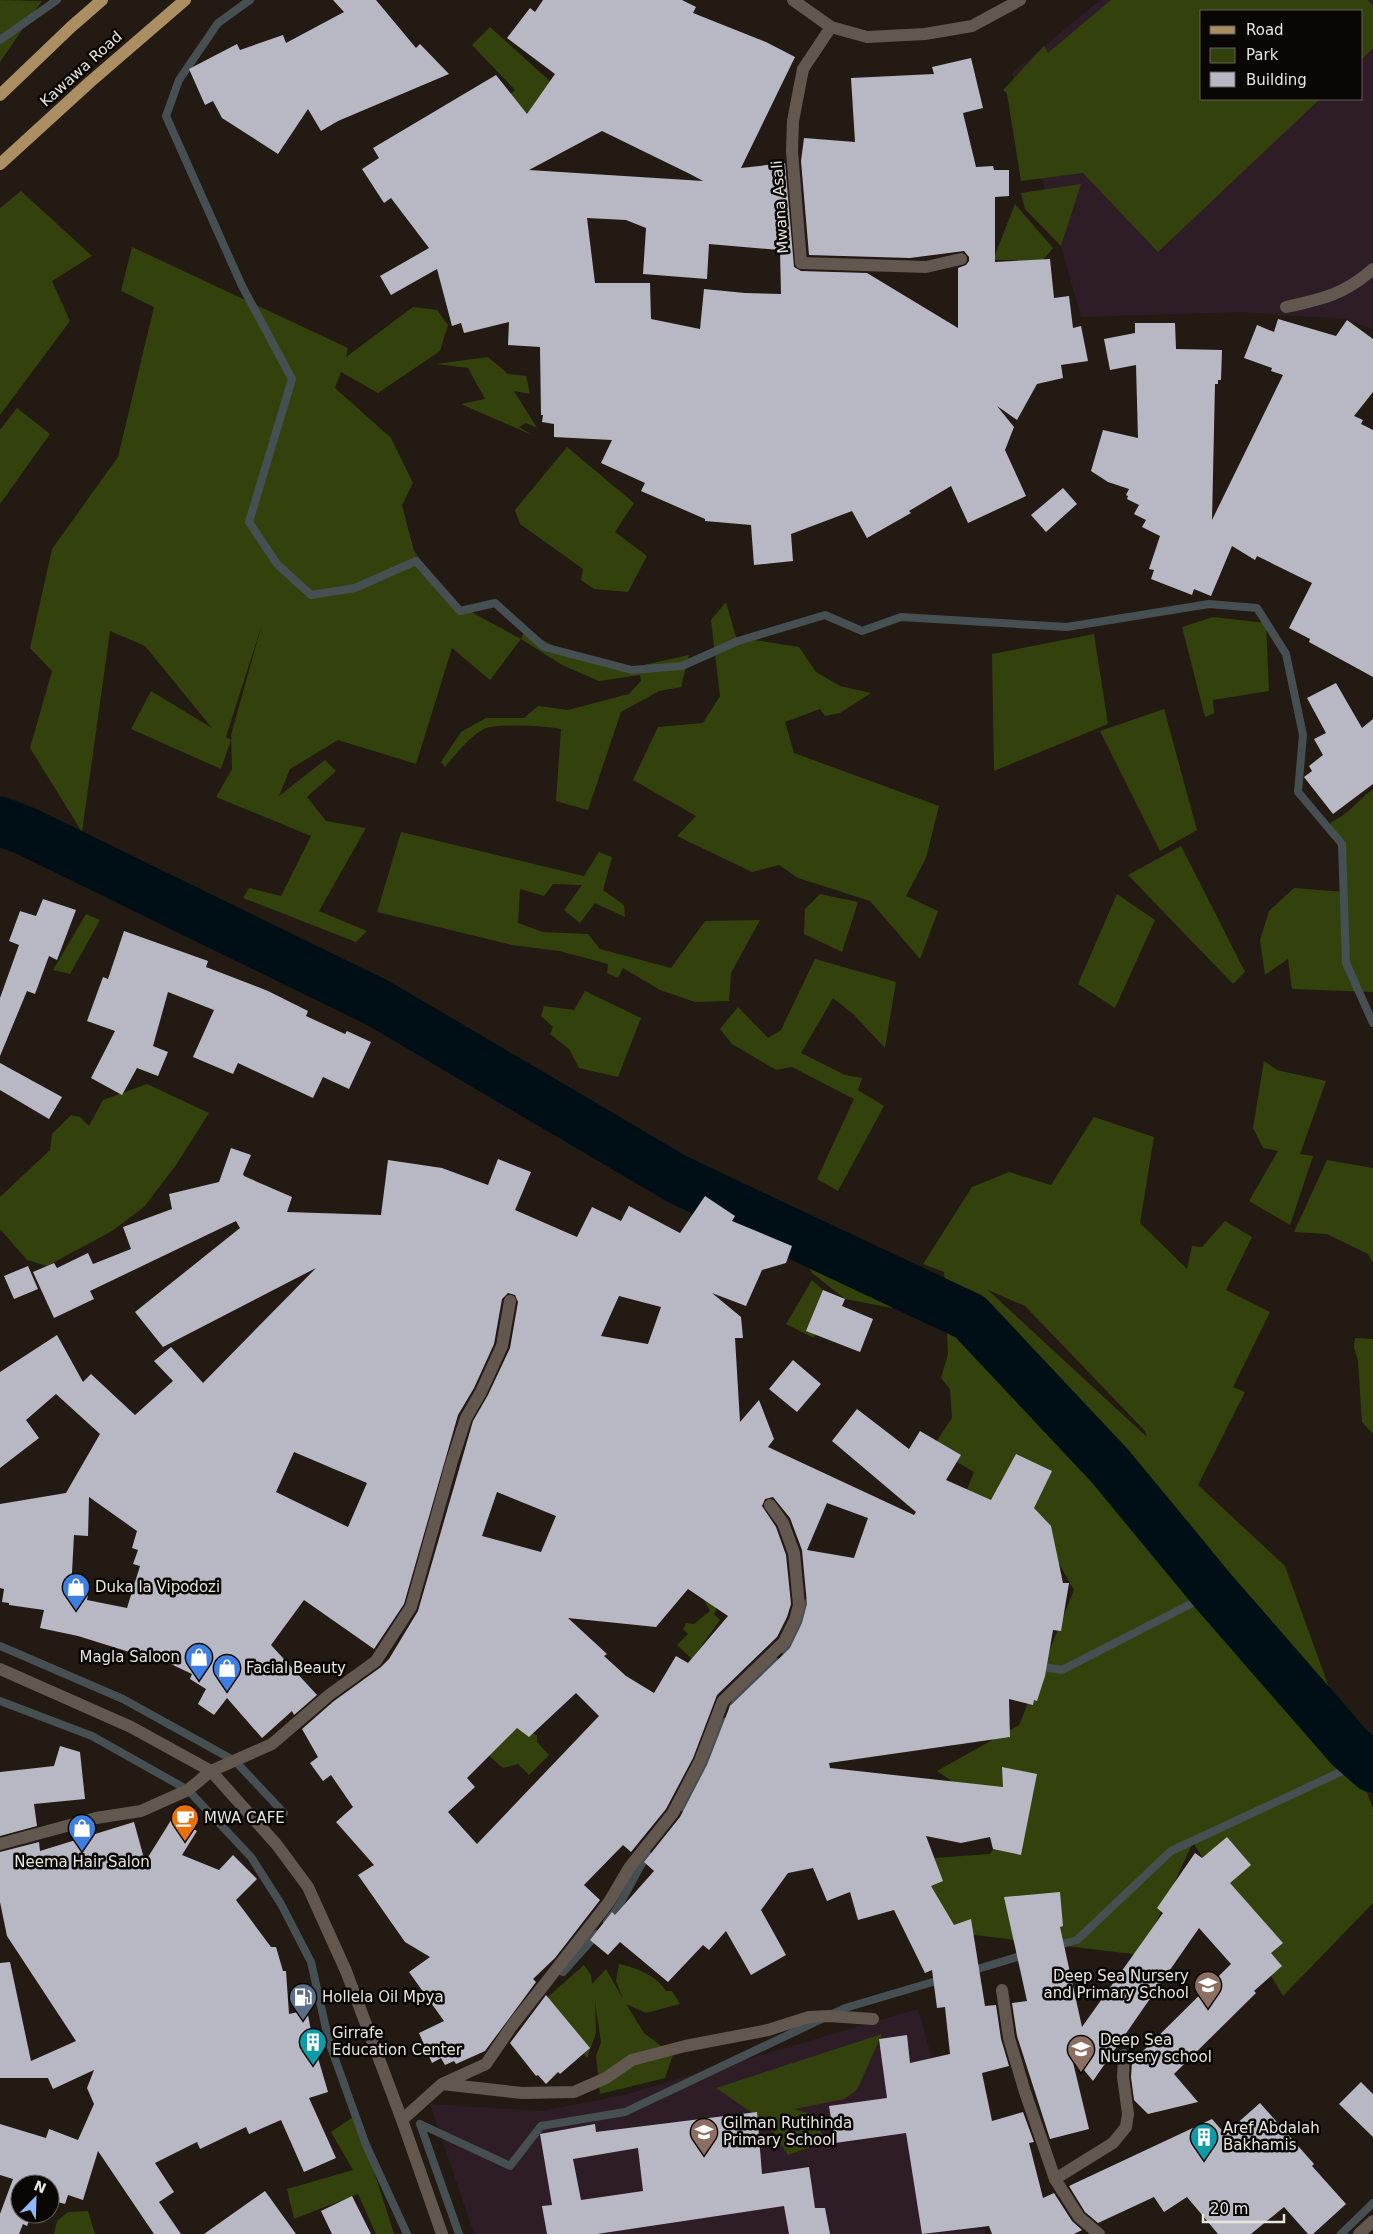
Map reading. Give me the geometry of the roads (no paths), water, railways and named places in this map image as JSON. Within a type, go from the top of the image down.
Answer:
[{"type":"main road","points":[[0,95],[102,0]]},
{"type":"main road","name":"Kawawa Road","points":[[0,164],[90,82],[185,0]]},
{"type":"street","points":[[793,0],[831,27],[867,37],[925,34],[972,26],[1020,0]]},
{"type":"street","name":"Mwana Asali","points":[[831,27],[803,69],[793,121],[794,180],[801,263],[926,267],[961,259]]},
{"type":"street","points":[[1286,307],[1323,299],[1356,284],[1373,269]]},
{"type":"street","points":[[0,1844],[96,1818],[140,1811],[188,1790],[211,1771],[272,1744],[329,1695],[376,1661],[411,1607],[466,1418],[481,1392],[502,1346],[510,1300]]},
{"type":"street","points":[[402,2120],[442,2084],[486,2064],[518,2019],[609,1902],[629,1868],[673,1813],[700,1761],[723,1701],[784,1642],[795,1620],[799,1605],[794,1553],[782,1523],[770,1505]]},
{"type":"street","points":[[0,1669],[131,1727],[211,1771],[277,1845],[308,1887],[346,1971],[402,2120],[442,2234]]},
{"type":"street","points":[[1002,1990],[1009,2038],[1025,2092],[1055,2179],[1079,2217],[1099,2234]]},
{"type":"street","points":[[442,2084],[522,2093],[574,2092],[606,2078],[632,2060],[685,2046],[768,2030],[809,2017],[828,2016],[873,2019]]},
{"type":"street","points":[[1055,2179],[1113,2143],[1126,2128],[1128,2114],[1123,2077],[1124,2055]]},
{"type":"street","points":[[1359,2234],[1373,2221]]},
{"type":"waterway","points":[[0,40],[57,0]]},
{"type":"waterway","points":[[250,0],[218,23],[179,80],[166,116],[242,286],[292,379],[249,522],[277,564],[311,595],[355,588],[416,561],[460,611],[495,603],[544,647],[632,670],[682,666],[738,641],[825,615],[862,631],[901,617],[1067,627],[1209,604],[1257,608],[1286,654],[1303,735],[1298,792],[1342,844],[1346,963],[1373,1023]]},
{"type":"waterway","points":[[0,821],[28,832],[378,1003],[677,1179],[970,1317],[1110,1466],[1214,1592],[1349,1747],[1373,1768]]},
{"type":"waterway","points":[[1037,1666],[1062,1670],[1214,1592]]},
{"type":"waterway","points":[[784,1650],[794,1640],[808,1603]]},
{"type":"waterway","points":[[0,1646],[123,1699],[235,1761],[284,1813]]},
{"type":"waterway","points":[[733,1707],[740,1695],[774,1660]]},
{"type":"waterway","points":[[0,1701],[92,1736],[188,1790],[251,1857],[281,1904],[311,1962],[329,2042],[366,2145],[407,2234]]},
{"type":"waterway","points":[[682,1807],[696,1787],[705,1768],[708,1755],[725,1722]]},
{"type":"waterway","points":[[1055,1946],[1077,1940],[1171,1851],[1364,1761]]},
{"type":"waterway","points":[[607,1922],[617,1909],[647,1854]]},
{"type":"waterway","points":[[563,1972],[597,1934]]},
{"type":"waterway","points":[[971,1971],[1027,1954]]},
{"type":"waterway","points":[[420,2124],[510,2166],[541,2126],[625,2112],[845,2008],[943,1979]]},
{"type":"waterway","points":[[420,2124],[459,2234]]},
{"type":"waterway","points":[[1341,2234],[1373,2203]]},
{"type":"place","name":"Duka la Vipodozi","points":[[76,1611]]},
{"type":"place","name":"Magla Saloon","points":[[199,1681]]},
{"type":"place","name":"Facial Beauty","points":[[227,1692]]},
{"type":"place","name":"MWA CAFE","points":[[185,1842]]},
{"type":"place","name":"Neema Hair Salon","points":[[82,1852]]},
{"type":"place","name":"Deep Sea Nursery and Primary School","points":[[1208,2009]]},
{"type":"place","name":"Hollela Oil Mpya","points":[[303,2021]]},
{"type":"place","name":"Girrafe Education Center","points":[[313,2066]]},
{"type":"place","name":"Deep Sea Nursery school","points":[[1081,2073]]},
{"type":"place","name":"Gilman Rutihinda Primary School","points":[[704,2156]]},
{"type":"place","name":"Aref Abdalah Bakhamis","points":[[1204,2161]]}]
